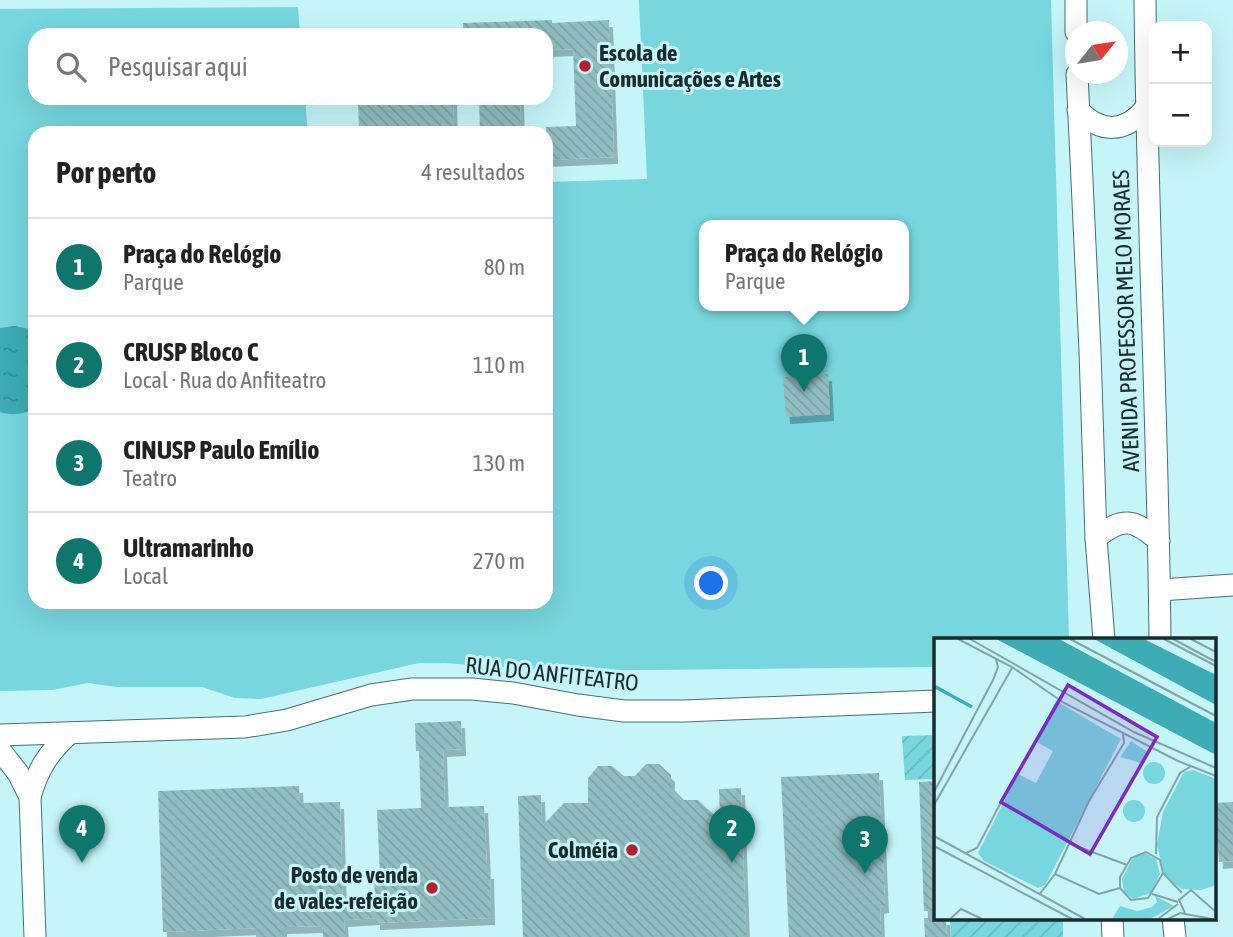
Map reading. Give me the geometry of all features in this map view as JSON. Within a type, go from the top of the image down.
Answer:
[{"type":"street","points":[[1076,0],[1076,21]]},
{"type":"street","name":"AVENIDA PROFESSOR MELO MORAES","points":[[1145,0],[1160,638]]},
{"type":"street","name":"AVENIDA PROFESSOR MELO MORAES","points":[[1077,84],[1096,538],[1104,638]]},
{"type":"street","points":[[1078,110],[1088,120],[1112,128],[1126,125],[1138,118],[1146,108]]},
{"type":"street","points":[[1096,538],[1108,529],[1130,522],[1139,525],[1159,541]]},
{"type":"street","points":[[1160,590],[1233,585]]},
{"type":"street","name":"RUA DO ANFITEATRO","points":[[0,735],[245,727],[287,720],[371,695],[412,689],[472,689],[513,693],[624,711],[934,701]]},
{"type":"street","points":[[35,937],[30,797],[44,761],[55,746],[69,734]]},
{"type":"street","points":[[0,750],[18,773],[30,797]]},
{"type":"shaded area","points":[[639,0],[1051,0],[1069,638],[934,638],[934,667],[560,671],[419,663],[261,699],[235,698],[202,687],[117,687],[88,683],[52,690],[0,691],[0,9],[298,7],[300,28],[28,28],[28,105],[306,105],[307,126],[28,126],[28,609],[553,609],[553,182],[647,179]]},
{"type":"shaded area","points":[[934,735],[934,779],[905,780],[902,736]]},
{"type":"shaded area","points":[[950,920],[1063,920],[1063,937],[951,937]]},
{"type":"water","points":[[15,326],[28,329],[28,411],[22,413],[0,412],[0,328]]},
{"type":"building","points":[[609,20],[614,157],[553,160],[553,127],[576,126],[573,49],[553,50],[553,28],[463,28],[463,23]]},
{"type":"building","points":[[358,105],[453,105],[454,126],[359,126]]},
{"type":"building","points":[[479,105],[520,105],[521,126],[480,126]]},
{"type":"building","points":[[828,374],[830,414],[786,417],[783,377]]},
{"type":"building","points":[[461,721],[462,749],[443,750],[445,807],[484,806],[491,918],[376,923],[376,918],[344,920],[345,937],[323,937],[322,926],[283,927],[283,937],[256,937],[256,928],[163,932],[158,791],[299,786],[300,803],[340,802],[343,902],[375,900],[374,877],[380,876],[377,810],[421,808],[415,723]]},
{"type":"building","name":"Colméia","points":[[646,764],[659,764],[671,775],[671,787],[684,800],[698,800],[720,820],[719,789],[741,788],[746,937],[523,937],[518,796],[541,795],[542,826],[564,803],[588,803],[588,778],[598,766],[612,766],[624,776],[635,776]]},
{"type":"building","points":[[879,773],[885,906],[880,907],[881,937],[789,937],[781,777]]},
{"type":"building","points":[[934,781],[934,911],[924,911],[919,782]]},
{"type":"building","points":[[1233,802],[1233,861],[1219,862],[1216,803]]},
{"type":"building","points":[[924,918],[946,920],[947,937],[925,937]]},
{"type":"place","name":"Escola de Comunicações e Artes","points":[[585,66]]},
{"type":"place","name":"Praça do Relógio","points":[[804,392]]},
{"type":"place","name":"Colméia","points":[[632,850]]},
{"type":"place","name":"Ultramarinho","points":[[82,863]]},
{"type":"place","name":"CRUSP Bloco C","points":[[732,863]]},
{"type":"place","name":"CINUSP Paulo Emílio","points":[[865,874]]},
{"type":"place","name":"Posto de venda de vales-refeição","points":[[432,888]]}]
